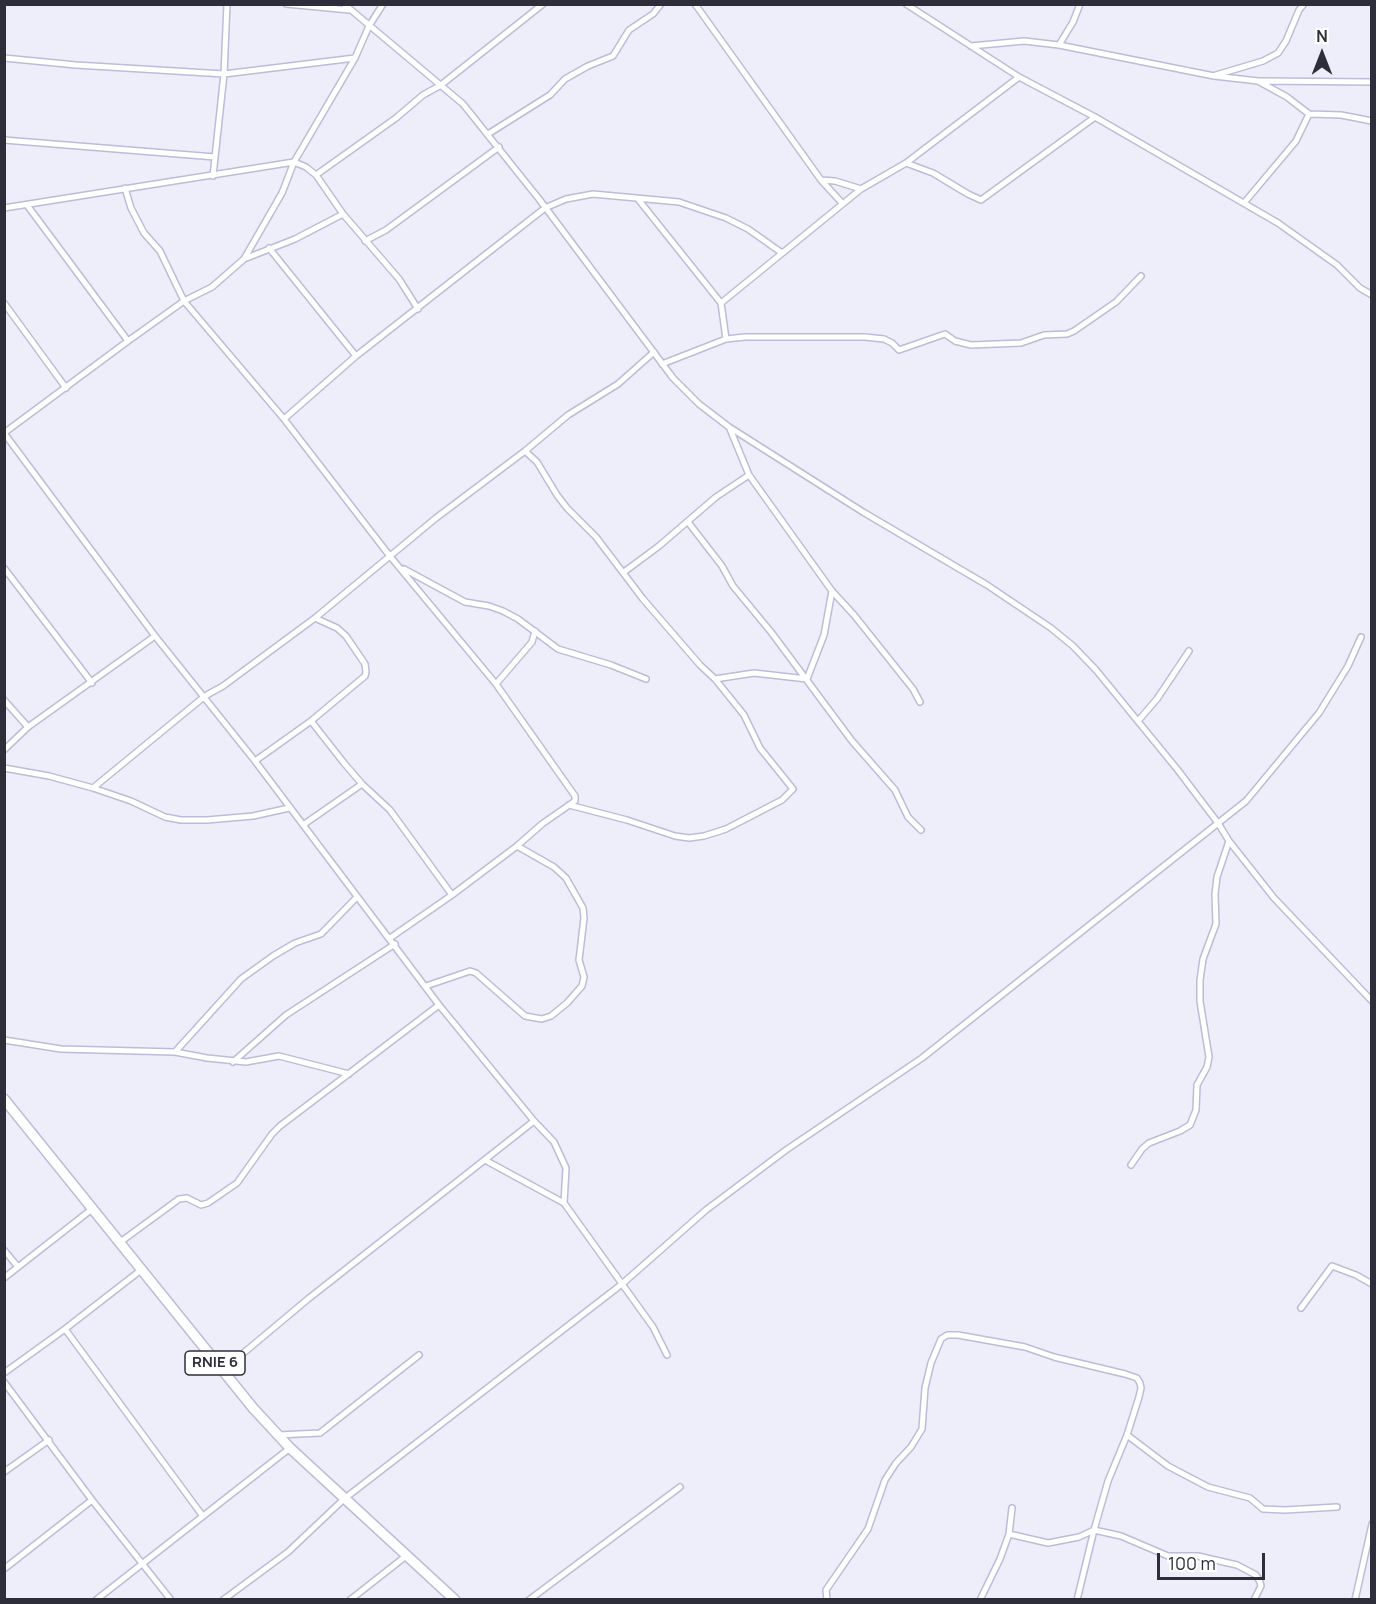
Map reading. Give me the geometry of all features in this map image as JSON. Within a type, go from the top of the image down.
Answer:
[{"type":"main road","name":"RNIE 6","points":[[4,1099],[222,1371],[278,1435],[344,1499],[455,1599]]},
{"type":"street","points":[[213,176],[224,74],[226,4]]},
{"type":"street","points":[[286,4],[350,10]]},
{"type":"street","points":[[344,4],[463,104],[545,207],[662,364],[693,398],[729,428],[863,512],[987,585],[1051,628],[1096,670],[1274,898],[1371,1001]]},
{"type":"street","points":[[244,259],[282,193],[294,162],[355,58],[369,26],[383,4]]},
{"type":"street","points":[[316,175],[396,118],[423,95],[441,85],[543,4]]},
{"type":"street","points":[[488,134],[550,95],[565,79],[613,56],[629,30],[653,14],[661,4]]},
{"type":"street","points":[[695,4],[821,180],[842,203]]},
{"type":"street","points":[[906,4],[1019,78],[1095,117],[1278,222],[1337,266],[1360,288],[1371,295]]},
{"type":"street","points":[[1059,45],[1073,22],[1080,4]]},
{"type":"street","points":[[1215,76],[1263,61],[1278,53],[1304,4]]},
{"type":"street","points":[[971,46],[1024,41],[1059,45],[1215,76],[1258,81],[1371,82]]},
{"type":"street","points":[[4,58],[76,66],[224,74],[355,58]]},
{"type":"street","points":[[721,303],[842,203],[861,189],[906,163],[1019,78]]},
{"type":"street","points":[[1258,81],[1287,97],[1309,114],[1341,115],[1371,121]]},
{"type":"street","points":[[1244,203],[1296,141],[1309,114]]},
{"type":"street","points":[[906,163],[933,173],[978,199],[984,199],[1005,181],[1045,155],[1095,117]]},
{"type":"street","points":[[4,140],[215,157]]},
{"type":"street","points":[[365,241],[386,230],[499,147]]},
{"type":"street","points":[[4,208],[294,162],[306,167],[316,175],[343,214],[399,279],[418,309]]},
{"type":"street","points":[[821,180],[835,181],[861,189]]},
{"type":"street","points":[[125,188],[130,208],[144,233],[160,251],[184,301],[284,418],[389,555],[496,684],[575,795],[575,801],[452,895],[390,939]]},
{"type":"street","points":[[284,418],[356,356],[545,207],[566,199],[593,194],[679,202],[708,211],[748,229],[782,253]]},
{"type":"street","points":[[638,199],[721,303],[726,339]]},
{"type":"street","points":[[27,205],[128,341]]},
{"type":"street","points":[[343,214],[295,239],[244,259],[212,286],[184,301],[4,433],[155,636],[205,696],[439,1005],[534,1121],[554,1142],[567,1168],[564,1203]]},
{"type":"street","points":[[269,248],[356,356]]},
{"type":"street","points":[[662,364],[726,339],[831,335],[865,337],[884,339],[898,350],[945,334],[955,341],[971,345],[1020,343],[1044,335],[1067,334],[1074,331],[1116,302],[1141,276]]},
{"type":"street","points":[[4,303],[66,388]]},
{"type":"street","points":[[93,788],[205,696],[223,686],[315,618],[389,555],[525,451],[568,415],[618,384],[654,352]]},
{"type":"street","points":[[729,428],[749,475],[832,591],[913,689],[920,702]]},
{"type":"street","points":[[525,451],[537,462],[562,502],[596,537],[624,572],[631,585],[744,715],[760,748],[794,789],[782,800],[726,829],[689,838],[569,805]]},
{"type":"street","points":[[624,572],[716,497],[749,475]]},
{"type":"street","points":[[688,522],[722,566],[733,586],[807,679],[852,741],[895,790],[908,817],[921,830]]},
{"type":"street","points":[[400,567],[465,602],[503,610],[558,649],[611,665],[646,679]]},
{"type":"street","points":[[4,568],[92,683]]},
{"type":"street","points":[[807,679],[824,635],[832,591]]},
{"type":"street","points":[[255,761],[311,721],[366,672],[365,664],[346,636],[337,628],[315,618]]},
{"type":"street","points":[[496,684],[532,642],[535,631]]},
{"type":"street","points":[[4,750],[28,727],[155,636]]},
{"type":"street","points":[[223,1599],[288,1552],[344,1499],[622,1284],[706,1210],[786,1150],[922,1058],[1246,801],[1319,713],[1348,666],[1361,637]]},
{"type":"street","points":[[1138,721],[1157,699],[1189,651]]},
{"type":"street","points":[[715,679],[754,673],[807,679]]},
{"type":"street","points":[[4,700],[28,727]]},
{"type":"street","points":[[311,721],[362,784],[390,810],[452,895]]},
{"type":"street","points":[[4,768],[49,776],[93,788],[131,801],[165,817],[181,820],[253,816],[289,808]]},
{"type":"street","points":[[303,825],[362,784]]},
{"type":"street","points":[[1131,1165],[1149,1143],[1190,1125],[1196,1110],[1197,1085],[1209,1057],[1200,1001],[1200,980],[1203,959],[1216,924],[1217,878],[1229,841]]},
{"type":"street","points":[[426,986],[470,970],[525,1016],[542,1019],[551,1016],[567,1003],[582,986],[584,977],[579,960],[583,908],[566,878],[554,867],[517,846]]},
{"type":"street","points":[[175,1052],[241,979],[288,948],[321,934],[357,897]]},
{"type":"street","points":[[233,1062],[286,1015],[395,944]]},
{"type":"street","points":[[119,1243],[179,1199],[187,1198],[201,1205],[208,1203],[237,1183],[272,1134],[439,1005]]},
{"type":"street","points":[[4,1040],[61,1049],[175,1052],[233,1062],[279,1056],[349,1074]]},
{"type":"street","points":[[222,1371],[308,1299],[534,1121]]},
{"type":"street","points":[[485,1160],[564,1203],[653,1327],[667,1355]]},
{"type":"street","points":[[4,1278],[92,1209]]},
{"type":"street","points":[[4,1251],[18,1267]]},
{"type":"street","points":[[1302,1308],[1332,1266],[1356,1275],[1371,1284]]},
{"type":"street","points":[[4,1373],[141,1270]]},
{"type":"street","points":[[65,1329],[202,1515]]},
{"type":"street","points":[[827,1599],[826,1590],[868,1529],[885,1480],[922,1430],[925,1388],[931,1363],[941,1339],[947,1335],[1025,1347],[1054,1358],[1137,1378],[1141,1388],[1127,1435],[1108,1482],[1077,1599]]},
{"type":"street","points":[[278,1435],[320,1433],[419,1355]]},
{"type":"street","points":[[4,1382],[92,1500],[171,1599]]},
{"type":"street","points":[[1127,1435],[1168,1466],[1208,1487],[1250,1498],[1263,1509],[1337,1507]]},
{"type":"street","points":[[4,1472],[49,1440]]},
{"type":"street","points":[[96,1599],[290,1448]]},
{"type":"street","points":[[529,1599],[680,1487]]},
{"type":"street","points":[[4,1569],[92,1500]]},
{"type":"street","points":[[980,1599],[1000,1559],[1009,1534],[1012,1508]]},
{"type":"street","points":[[1360,1599],[1355,1599],[1371,1524]]},
{"type":"street","points":[[1009,1534],[1048,1543],[1079,1537],[1094,1530],[1121,1536],[1168,1556],[1198,1556],[1237,1565],[1256,1575],[1260,1582],[1261,1586],[1254,1599]]},
{"type":"street","points":[[351,1599],[406,1556]]}]
